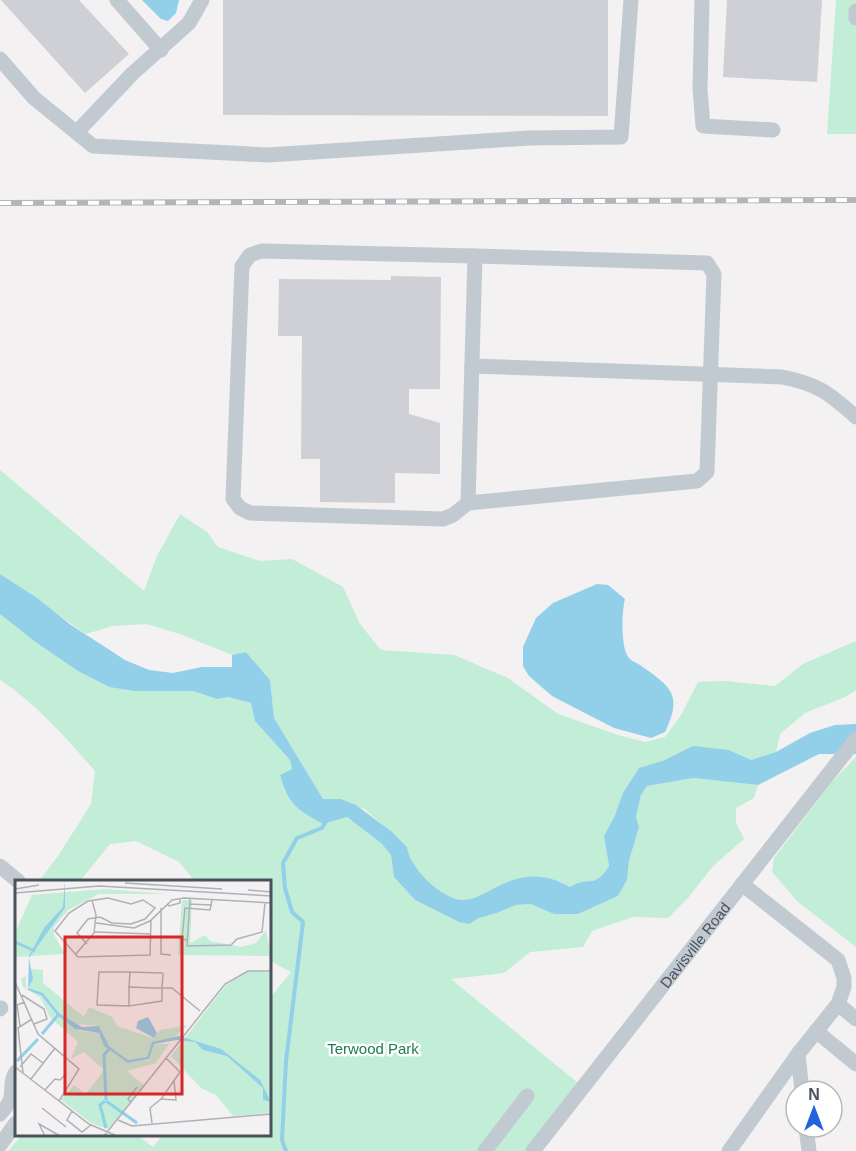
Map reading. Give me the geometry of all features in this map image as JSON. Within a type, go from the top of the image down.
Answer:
[{"type":"street","points":[[117,0],[161,50]]},
{"type":"street","points":[[77,132],[132,74],[189,23],[202,0]]},
{"type":"street","points":[[0,59],[34,98],[93,146],[268,155],[529,138],[621,137],[631,0]]},
{"type":"street","points":[[702,0],[700,78],[703,126],[773,130]]},
{"type":"street","points":[[856,11],[856,18]]},
{"type":"street","points":[[262,251],[476,256],[707,263],[714,274],[707,472],[697,481],[468,503],[453,515],[443,519],[250,513],[240,508],[233,499],[242,266],[250,255],[262,251]]},
{"type":"street","points":[[468,503],[476,256]]},
{"type":"street","points":[[472,366],[782,377],[807,382],[831,394],[856,417]]},
{"type":"street","name":"Davisville Road","points":[[533,1151],[856,738]]},
{"type":"street","points":[[0,866],[17,880]]},
{"type":"street","points":[[729,1151],[798,1054],[838,1004],[844,987],[844,978],[838,960],[742,884]]},
{"type":"street","points":[[838,1004],[856,1019]]},
{"type":"street","points":[[816,1031],[856,1064]]},
{"type":"street","points":[[798,1054],[801,1079]]},
{"type":"street","points":[[0,1114],[12,1095],[10,1084],[15,1074]]},
{"type":"street","points":[[485,1151],[527,1096]]},
{"type":"street","points":[[0,1145],[15,1124]]},
{"type":"green space","points":[[836,0],[856,0],[856,134],[827,134]]},
{"type":"green space","points":[[0,470],[144,591],[157,556],[180,514],[207,532],[218,547],[260,561],[292,559],[343,587],[360,624],[381,650],[454,655],[508,678],[558,714],[645,742],[665,737],[681,715],[698,682],[725,681],[775,686],[803,664],[856,641],[856,690],[845,697],[805,713],[780,734],[776,752],[751,760],[729,750],[665,760],[639,768],[604,836],[609,866],[599,878],[570,887],[551,879],[523,878],[513,880],[474,898],[460,900],[452,898],[426,881],[413,864],[407,847],[366,810],[341,799],[323,799],[274,718],[270,680],[246,652],[232,655],[180,634],[146,624],[112,626],[86,634],[0,574]]},
{"type":"green space","name":"Terwood Park","points":[[0,614],[78,671],[109,687],[134,691],[193,691],[217,699],[228,697],[251,703],[255,721],[290,760],[292,769],[280,776],[295,805],[323,824],[347,817],[381,843],[391,855],[394,877],[415,900],[459,922],[469,924],[479,918],[516,905],[531,904],[554,914],[578,914],[618,896],[627,880],[629,861],[639,827],[636,817],[641,794],[647,786],[693,778],[758,785],[754,798],[736,808],[736,823],[744,839],[713,866],[688,898],[668,918],[633,917],[592,931],[583,947],[530,952],[504,973],[451,979],[583,1087],[530,1151],[8,1151],[21,1136],[138,1136],[153,1147],[162,1136],[272,1136],[272,996],[291,972],[272,962],[272,880],[194,880],[179,862],[136,841],[110,844],[81,880],[40,880],[91,804],[95,771],[39,711],[0,680]]},
{"type":"green space","points":[[856,757],[856,947],[797,901],[772,872],[774,858],[832,782]]},
{"type":"water","points":[[142,0],[179,0],[176,13],[168,21],[161,19]]},
{"type":"water","points":[[0,574],[125,660],[149,670],[173,673],[202,667],[232,667],[232,655],[246,652],[270,680],[274,718],[323,799],[341,799],[356,805],[392,832],[407,847],[414,864],[427,880],[452,898],[461,900],[477,897],[511,881],[530,876],[550,878],[570,887],[599,878],[609,866],[604,836],[623,793],[639,768],[665,760],[693,746],[729,750],[751,760],[776,752],[810,733],[835,725],[856,724],[856,754],[819,754],[758,785],[693,778],[647,786],[641,795],[636,817],[639,827],[629,861],[627,880],[618,896],[578,914],[554,914],[531,904],[516,905],[479,918],[469,924],[459,922],[415,900],[394,877],[391,855],[381,843],[347,817],[323,824],[306,815],[290,800],[280,775],[292,769],[290,760],[255,721],[251,703],[228,697],[217,699],[193,691],[134,691],[109,687],[78,671],[0,614]]},
{"type":"water","points":[[597,584],[608,585],[625,599],[623,638],[629,658],[660,679],[671,692],[673,709],[665,732],[651,738],[614,728],[552,696],[529,676],[523,666],[523,647],[536,618],[553,603]]},
{"type":"building","points":[[1,0],[79,0],[129,54],[85,93]]},
{"type":"building","points":[[223,0],[608,0],[608,116],[223,115]]},
{"type":"building","points":[[727,0],[822,0],[817,82],[723,77]]},
{"type":"building","points":[[391,276],[441,277],[440,389],[409,389],[409,414],[440,423],[440,474],[395,473],[395,503],[320,502],[320,459],[301,459],[302,336],[278,336],[279,279],[391,280]]},
{"type":"waterway","points":[[286,1151],[282,1140],[286,1061],[303,922],[292,912],[285,888],[283,863],[297,838],[322,828],[326,821]]},
{"type":"railway","points":[[0,203],[856,200]]}]
